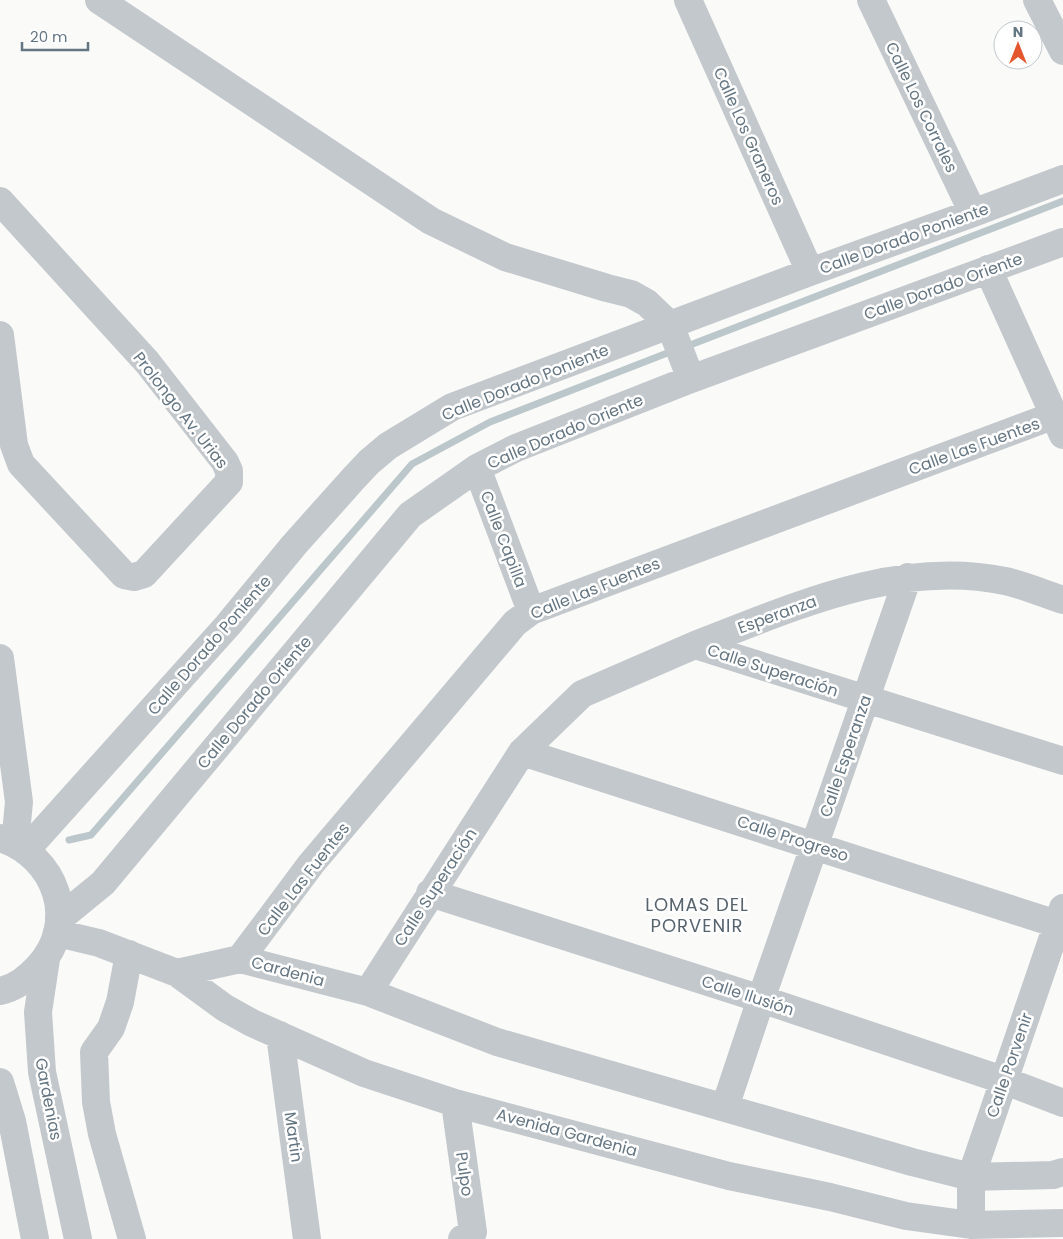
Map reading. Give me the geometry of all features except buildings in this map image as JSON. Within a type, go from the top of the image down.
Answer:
[{"type":"street","points":[[99,0],[431,221],[505,257],[631,294],[647,303],[672,330],[688,371]]},
{"type":"street","name":"Calle Los Graneros","points":[[688,0],[810,272]]},
{"type":"street","name":"Calle Los Corrales","points":[[871,0],[973,213]]},
{"type":"street","points":[[1037,0],[1063,51]]},
{"type":"street","name":"Calle Dorado Poniente","points":[[13,844],[228,625],[369,462],[388,446],[452,407],[672,330],[810,272],[1063,179]]},
{"type":"street","name":"Prolongo Av. Urias","points":[[0,202],[147,362],[225,462],[229,471],[229,482],[144,574],[134,577],[124,575],[21,464],[14,445],[0,336]]},
{"type":"street","name":"Calle Dorado Oriente","points":[[58,926],[102,884],[410,515],[476,468],[516,448],[688,371],[1063,242]]},
{"type":"street","points":[[988,269],[1059,425]]},
{"type":"street","name":"Calle Las Fuentes","points":[[240,959],[311,864],[515,623],[531,611],[1059,425]]},
{"type":"street","name":"Calle Capilla","points":[[476,468],[531,611]]},
{"type":"street","points":[[908,576],[949,575],[1007,581],[1063,600]]},
{"type":"street","name":"Esperanza","points":[[695,645],[798,605],[860,586],[908,576]]},
{"type":"street","name":"Calle Esperanza","points":[[725,1107],[760,999],[908,576]]},
{"type":"street","name":"Calle Superación","points":[[368,992],[522,752],[582,694],[695,645],[1063,761]]},
{"type":"street","points":[[0,658],[19,802],[13,844],[36,858],[51,879],[59,905],[58,926]]},
{"type":"street","name":"Calle Progreso","points":[[522,752],[815,845],[1061,919]]},
{"type":"street","name":"Calle Ilusión","points":[[430,894],[760,999],[1003,1080],[1063,1103]]},
{"type":"street","name":"Calle Porvenir","points":[[971,1225],[971,1177],[1003,1080],[1061,919]]},
{"type":"street","name":"Avenida Gardenia","points":[[58,926],[178,974],[225,1008],[252,1023],[364,1073],[455,1103],[729,1176],[830,1197],[906,1216],[971,1225],[1063,1223]]},
{"type":"street","name":"Gardenias","points":[[58,926],[46,959],[38,1012],[42,1072],[78,1239]]},
{"type":"street","points":[[128,954],[120,1002],[111,1028],[94,1052],[96,1102],[102,1134],[132,1239]]},
{"type":"street","name":"Gardenias","points":[[0,991],[8,989],[29,977],[46,959]]},
{"type":"street","name":"Cardenia","points":[[178,974],[240,959],[368,992]]},
{"type":"street","points":[[368,992],[497,1042],[912,1162],[971,1177],[1063,1172]]},
{"type":"street","name":"Martin","points":[[280,1034],[307,1239]]},
{"type":"street","points":[[0,1082],[12,1121],[35,1239]]},
{"type":"street","name":"Pulpo","points":[[455,1103],[474,1232],[471,1237],[462,1239]]},
{"type":"waterway","points":[[685,347],[1063,201]]},
{"type":"waterway","points":[[69,840],[91,835],[412,464],[490,422],[675,350]]},
{"type":"district","name":"LOMAS DEL PORVENIR","points":[[697,915]]}]
